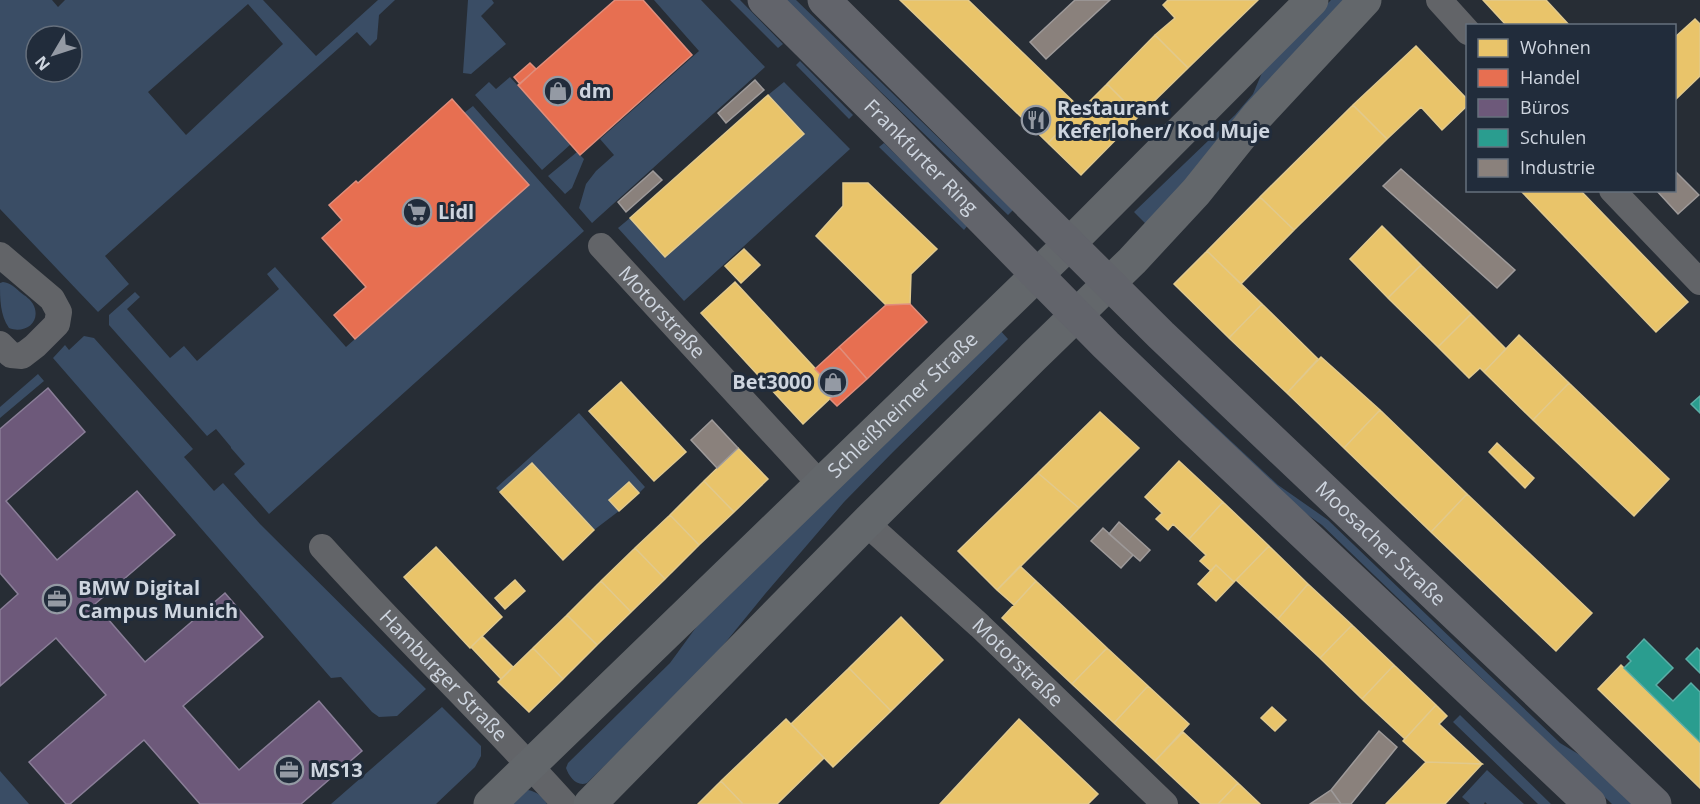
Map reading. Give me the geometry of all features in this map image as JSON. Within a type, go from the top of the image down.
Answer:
[{"type":"main road","name":"Frankfurter Ring","points":[[764,0],[890,124],[1076,315]]},
{"type":"main road","name":"Frankfurter Ring","points":[[824,0],[1108,283]]},
{"type":"main road","name":"Schleißheimer Straße","points":[[490,804],[1069,244],[1312,0]]},
{"type":"main road","points":[[590,804],[866,523],[1132,261],[1196,192],[1257,116],[1365,0]]},
{"type":"main road","name":"Moosacher Straße","points":[[1108,283],[1655,804]]},
{"type":"main road","points":[[1076,315],[1183,420],[1590,804]]},
{"type":"street","points":[[1439,0],[1466,31]]},
{"type":"street","points":[[1614,192],[1700,282]]},
{"type":"street","name":"Motorstraße","points":[[601,246],[821,485]]},
{"type":"street","points":[[0,255],[52,299],[59,312],[57,324],[22,356],[11,355],[0,344]]},
{"type":"street","name":"Motorstraße","points":[[866,523],[980,626],[1165,804]]},
{"type":"street","name":"Hamburger Straße","points":[[322,547],[370,600],[530,764],[565,804]]},
{"type":"shaded area","points":[[0,0],[52,0],[58,7],[65,0],[263,0],[316,56],[378,0],[395,0],[379,15],[377,39],[370,46],[357,32],[105,256],[129,284],[98,312],[0,209]],"holes":[[[248,4],[283,44],[186,135],[148,92]]]},
{"type":"shaded area","points":[[468,0],[492,0],[494,3],[481,16],[506,44],[471,74],[463,73]]},
{"type":"shaded area","points":[[654,0],[701,0],[765,67],[592,223],[579,208],[586,184],[596,171],[614,155],[600,139],[699,51]]},
{"type":"shaded area","points":[[730,0],[740,0],[783,44],[778,48]]},
{"type":"shaded area","points":[[786,0],[796,0],[1013,210],[1008,215]]},
{"type":"shaded area","points":[[1331,0],[1345,0],[1149,227],[1134,212],[1235,115],[1253,94],[1264,68]]},
{"type":"shaded area","points":[[800,61],[853,115],[849,119],[796,65]]},
{"type":"shaded area","points":[[510,77],[571,144],[542,170],[475,95],[489,82],[496,89]]},
{"type":"shaded area","points":[[784,82],[850,149],[684,301],[618,228],[630,218],[666,257],[803,135],[768,95]]},
{"type":"shaded area","points":[[473,106],[584,231],[269,514],[234,474],[245,464],[216,429],[207,436],[109,325],[109,315],[135,292],[140,297],[127,309],[170,358],[184,346],[197,361],[279,289],[267,274],[275,267],[346,347],[528,185],[464,113]]},
{"type":"shaded area","points":[[884,143],[968,225],[964,230],[879,147]]},
{"type":"shaded area","points":[[577,152],[584,159],[572,188],[565,194],[548,176]]},
{"type":"shaded area","points":[[0,283],[14,287],[34,306],[35,317],[30,326],[20,329],[9,328],[0,301]]},
{"type":"shaded area","points":[[999,329],[1008,339],[844,502],[703,670],[587,783],[580,784],[574,780],[566,768],[568,763],[670,663],[700,622]]},
{"type":"shaded area","points":[[84,336],[94,338],[193,449],[184,457],[214,491],[223,483],[260,524],[426,689],[397,716],[379,717],[341,677],[331,678],[53,358],[65,345],[69,350]]},
{"type":"shaded area","points":[[1124,341],[1278,485],[1328,520],[1560,743],[1600,767],[1639,804],[1612,804],[1322,525],[1268,487]]},
{"type":"shaded area","points":[[38,374],[44,381],[0,418],[0,407]]},
{"type":"shaded area","points":[[579,413],[645,487],[639,493],[629,482],[609,500],[619,511],[594,530],[532,463],[500,492],[496,488]]},
{"type":"shaded area","points":[[442,707],[481,746],[481,756],[475,767],[436,804],[331,804]]},
{"type":"shaded area","points":[[1460,715],[1551,804],[1538,804],[1453,722]]},
{"type":"shaded area","points":[[1487,770],[1524,804],[1487,804],[1485,802],[1484,804],[1470,804],[1462,797]]},
{"type":"shaded area","points":[[0,771],[29,804],[0,804]]},
{"type":"shaded area","points":[[528,790],[539,795],[547,804],[512,804]]},
{"type":"building: Wohnen","points":[[900,0],[968,0],[1081,109],[1048,143]]},
{"type":"building: Wohnen","points":[[1168,0],[1258,0],[1188,68],[1155,35],[1175,18],[1163,5]]},
{"type":"building: Wohnen","points":[[1483,0],[1546,0],[1568,24],[1505,24]]},
{"type":"building: Wohnen","points":[[1695,19],[1700,24],[1700,76],[1676,99],[1676,36]]},
{"type":"building: Wohnen","points":[[1155,35],[1188,68],[1139,116],[1107,84]]},
{"type":"building: Wohnen","points":[[1416,46],[1466,98],[1466,107],[1442,130],[1421,107],[1387,139],[1353,105]]},
{"type":"building: Wohnen","points":[[1107,84],[1139,116],[1081,175],[1048,143]]},
{"type":"building: Wohnen","points":[[768,95],[804,134],[665,257],[630,218]]},
{"type":"building: Wohnen","points":[[1353,105],[1387,139],[1294,230],[1260,197]]},
{"type":"building: Wohnen","points":[[843,183],[868,183],[937,249],[911,274],[910,304],[886,305],[816,236],[843,206]]},
{"type":"building: Wohnen","points":[[1522,192],[1582,192],[1688,302],[1656,332]]},
{"type":"building: Wohnen","points":[[1260,197],[1294,230],[1241,284],[1207,251]]},
{"type":"building: Wohnen","points":[[1382,226],[1421,265],[1388,298],[1350,259]]},
{"type":"building: Wohnen","points":[[744,249],[760,265],[741,283],[725,266]]},
{"type":"building: Wohnen","points":[[1207,251],[1262,304],[1229,338],[1174,284]]},
{"type":"building: Wohnen","points":[[1421,265],[1471,314],[1438,347],[1388,298]]},
{"type":"building: Wohnen","points":[[735,282],[837,392],[803,424],[701,313]]},
{"type":"building: Wohnen","points":[[1262,304],[1318,359],[1287,393],[1229,338]]},
{"type":"building: Wohnen","points":[[1471,314],[1506,349],[1484,372],[1480,368],[1469,378],[1438,347]]},
{"type":"building: Wohnen","points":[[1519,335],[1569,383],[1533,420],[1484,372]]},
{"type":"building: Wohnen","points":[[1321,357],[1380,410],[1344,448],[1287,393]]},
{"type":"building: Wohnen","points":[[621,382],[686,452],[654,481],[589,411]]},
{"type":"building: Wohnen","points":[[1569,383],[1669,479],[1634,516],[1533,420]]},
{"type":"building: Wohnen","points":[[1380,410],[1467,494],[1431,532],[1344,448]]},
{"type":"building: Wohnen","points":[[1100,412],[1139,448],[1079,508],[1038,473]]},
{"type":"building: Wohnen","points":[[1497,443],[1534,478],[1525,488],[1489,452]]},
{"type":"building: Wohnen","points":[[738,448],[768,479],[734,512],[704,481]]},
{"type":"building: Wohnen","points":[[1179,461],[1223,502],[1189,539],[1173,524],[1168,530],[1156,519],[1162,513],[1145,497]]},
{"type":"building: Wohnen","points":[[532,463],[594,530],[563,560],[500,492]]},
{"type":"building: Wohnen","points":[[1038,473],[1079,508],[997,590],[958,551]]},
{"type":"building: Wohnen","points":[[704,481],[734,512],[699,545],[670,515]]},
{"type":"building: Wohnen","points":[[629,482],[639,493],[619,511],[609,500]]},
{"type":"building: Wohnen","points":[[1467,494],[1592,613],[1556,651],[1431,532]]},
{"type":"building: Wohnen","points":[[1223,502],[1269,546],[1234,582],[1216,565],[1211,571],[1200,561],[1206,555],[1189,539]]},
{"type":"building: Wohnen","points":[[670,515],[699,545],[665,579],[635,548]]},
{"type":"building: Wohnen","points":[[1269,546],[1308,584],[1278,619],[1236,580]]},
{"type":"building: Wohnen","points":[[436,547],[502,617],[470,648],[404,577]]},
{"type":"building: Wohnen","points":[[635,548],[665,579],[631,612],[601,581]]},
{"type":"building: Wohnen","points":[[1216,565],[1234,582],[1216,601],[1198,584]]},
{"type":"building: Wohnen","points":[[1020,566],[1036,581],[1014,605],[997,590]]},
{"type":"building: Wohnen","points":[[515,580],[525,591],[505,609],[495,598]]},
{"type":"building: Wohnen","points":[[601,581],[631,612],[597,645],[567,615]]},
{"type":"building: Wohnen","points":[[1036,581],[1107,648],[1072,684],[1002,618]]},
{"type":"building: Wohnen","points":[[1308,584],[1352,625],[1320,658],[1278,619]]},
{"type":"building: Wohnen","points":[[567,615],[597,645],[563,679],[533,648]]},
{"type":"building: Wohnen","points":[[901,617],[943,660],[891,711],[849,668]]},
{"type":"building: Wohnen","points":[[1352,625],[1394,665],[1362,699],[1320,658]]},
{"type":"building: Wohnen","points":[[482,636],[513,667],[501,679],[471,647]]},
{"type":"building: Wohnen","points":[[533,648],[563,679],[529,712],[498,682]]},
{"type":"building: Wohnen","points":[[1107,648],[1148,686],[1114,723],[1072,684]]},
{"type":"building: Wohnen","points":[[1394,665],[1436,705],[1405,739],[1362,699]]},
{"type":"building: Wohnen","points":[[1621,665],[1700,742],[1700,788],[1598,689]]},
{"type":"building: Wohnen","points":[[849,668],[891,711],[833,767],[791,724]]},
{"type":"building: Wohnen","points":[[1148,686],[1189,724],[1155,761],[1114,723]]},
{"type":"building: Wohnen","points":[[1436,705],[1447,716],[1439,724],[1482,764],[1426,762],[1403,741]]},
{"type":"building: Wohnen","points":[[1272,707],[1286,720],[1275,731],[1261,718]]},
{"type":"building: Wohnen","points":[[786,719],[824,758],[777,804],[743,804],[721,781]]},
{"type":"building: Wohnen","points":[[1019,719],[1098,794],[1088,804],[940,804]]},
{"type":"building: Wohnen","points":[[1183,732],[1238,783],[1218,804],[1201,804],[1155,761]]},
{"type":"building: Wohnen","points":[[1426,762],[1482,764],[1445,804],[1386,804]]},
{"type":"building: Wohnen","points":[[721,781],[743,804],[698,804]]},
{"type":"building: Wohnen","points":[[1238,783],[1260,804],[1218,804]]},
{"type":"building: Handel","points":[[615,0],[643,0],[692,55],[580,155],[518,85]]},
{"type":"building: Handel","points":[[530,63],[536,69],[520,84],[514,77]]},
{"type":"building: Handel","name":"Lidl","points":[[452,99],[529,185],[355,339],[334,315],[366,287],[322,238],[342,220],[329,205],[356,181],[358,183]]},
{"type":"building: Handel","points":[[910,304],[927,322],[867,379],[839,347],[886,305]]},
{"type":"building: Handel","points":[[839,347],[867,379],[837,406],[830,399],[837,392],[815,369]]},
{"type":"building: Büros","name":"BMW Digital Campus Munich","points":[[48,388],[85,432],[6,501],[57,560],[137,491],[175,535],[95,604],[145,662],[225,593],[263,637],[183,706],[239,770],[319,701],[362,751],[301,804],[200,804],[144,740],[70,804],[66,804],[29,762],[106,695],[56,638],[0,686],[0,610],[18,594],[0,573],[0,429]]},
{"type":"building: Schulen","points":[[1700,396],[1700,413],[1691,404]]},
{"type":"building: Schulen","points":[[1644,639],[1673,668],[1656,685],[1673,701],[1691,683],[1700,692],[1700,742],[1624,668],[1631,661],[1627,657]]},
{"type":"building: Schulen","points":[[1697,648],[1700,651],[1700,673],[1686,659]]},
{"type":"building: Industrie","points":[[1075,0],[1110,0],[1046,59],[1030,42]]},
{"type":"building: Industrie","points":[[755,80],[764,90],[726,123],[718,113]]},
{"type":"building: Industrie","points":[[1401,169],[1515,270],[1497,288],[1383,186]]},
{"type":"building: Industrie","points":[[653,171],[662,180],[626,212],[618,202]]},
{"type":"building: Industrie","points":[[1676,172],[1699,195],[1678,214],[1658,192],[1676,192]]},
{"type":"building: Industrie","points":[[712,420],[738,448],[717,468],[691,440]]},
{"type":"building: Industrie","points":[[1119,522],[1150,550],[1140,561],[1109,534]]},
{"type":"building: Industrie","points":[[1103,528],[1133,555],[1121,568],[1091,541]]},
{"type":"building: Industrie","points":[[1379,731],[1397,747],[1351,804],[1341,804],[1331,790]]},
{"type":"building: Industrie","points":[[1331,790],[1341,804],[1310,804]]},
{"type":"place","name":"dm","points":[[558,91]]},
{"type":"place","name":"Restaurant Keferloher/ Kod Muje","points":[[1036,120]]},
{"type":"place","name":"Lidl","points":[[417,212]]},
{"type":"place","name":"Bet3000","points":[[833,382]]},
{"type":"place","name":"BMW Digital Campus Munich","points":[[57,599]]},
{"type":"place","name":"MS13","points":[[289,770]]}]
